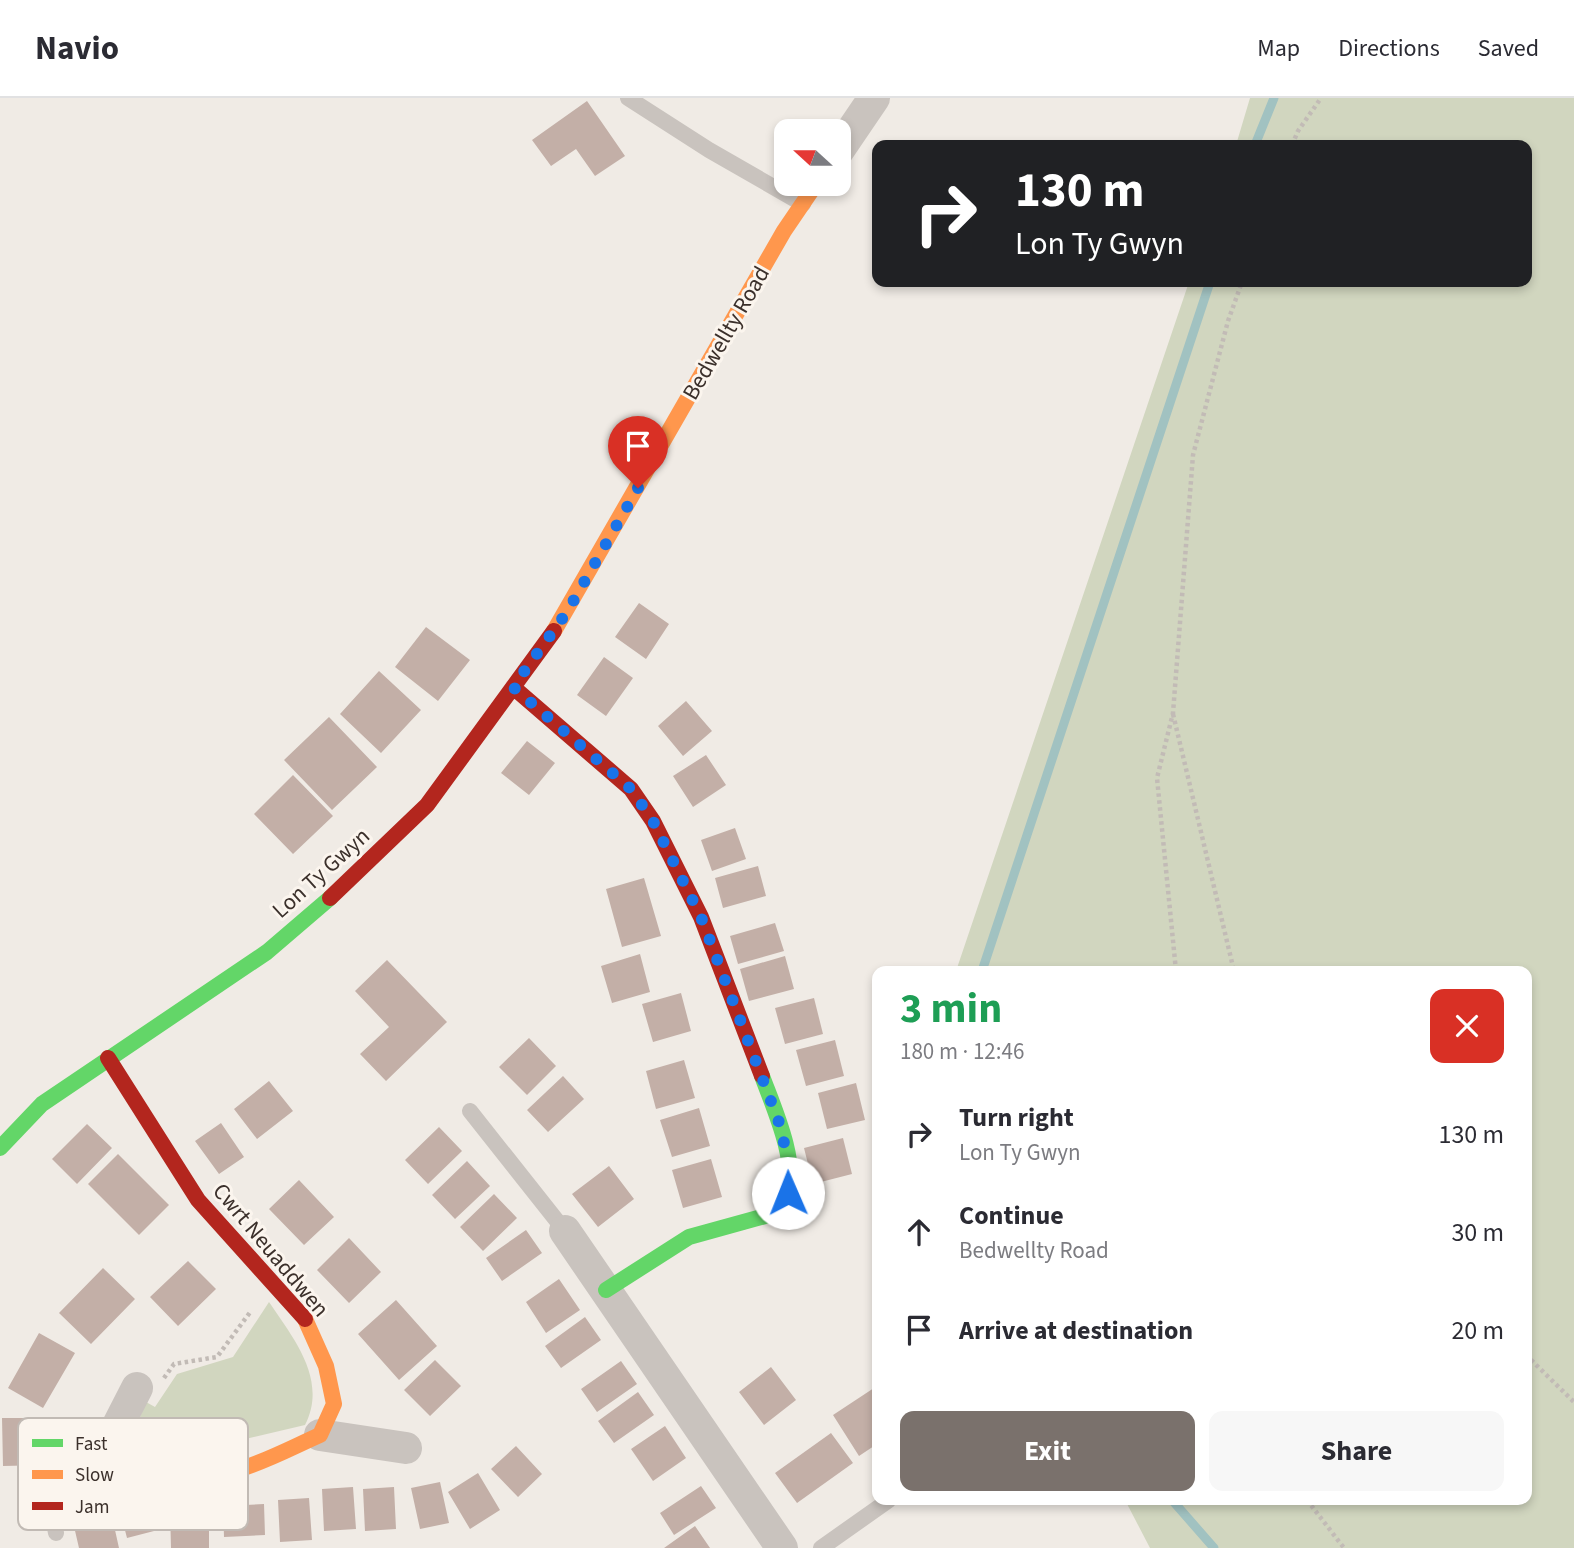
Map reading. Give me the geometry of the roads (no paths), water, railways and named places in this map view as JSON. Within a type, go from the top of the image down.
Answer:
[{"type":"street","points":[[851,132],[874,98]]},
{"type":"street","name":"Bedwellty Road","points":[[598,558],[784,231],[808,196]]},
{"type":"street","name":"Lon Ty Gwyn","points":[[0,1148],[42,1104],[267,952],[356,876],[427,805],[567,612],[598,558]]},
{"type":"street","points":[[513,687],[631,789],[653,821],[701,917],[780,1125],[790,1170],[788,1193],[776,1213],[689,1237],[606,1290]]},
{"type":"street","name":"Cwrt Neuaddwen","points":[[108,1058],[198,1200],[271,1285],[307,1321],[326,1366],[334,1404],[320,1435]]},
{"type":"street","points":[[565,1231],[782,1548]]},
{"type":"street","points":[[121,1418],[136,1388]]},
{"type":"street","points":[[248,1464],[261,1461],[320,1435],[406,1448]]},
{"type":"lane","points":[[628,98],[709,150],[803,204]]},
{"type":"lane","points":[[470,1111],[565,1231]]},
{"type":"lane","points":[[821,1548],[881,1505]]},
{"type":"waterway","points":[[1257,140],[1274,98]]},
{"type":"waterway","points":[[984,966],[1208,287]]},
{"type":"waterway","points":[[1176,1505],[1214,1548]]}]
